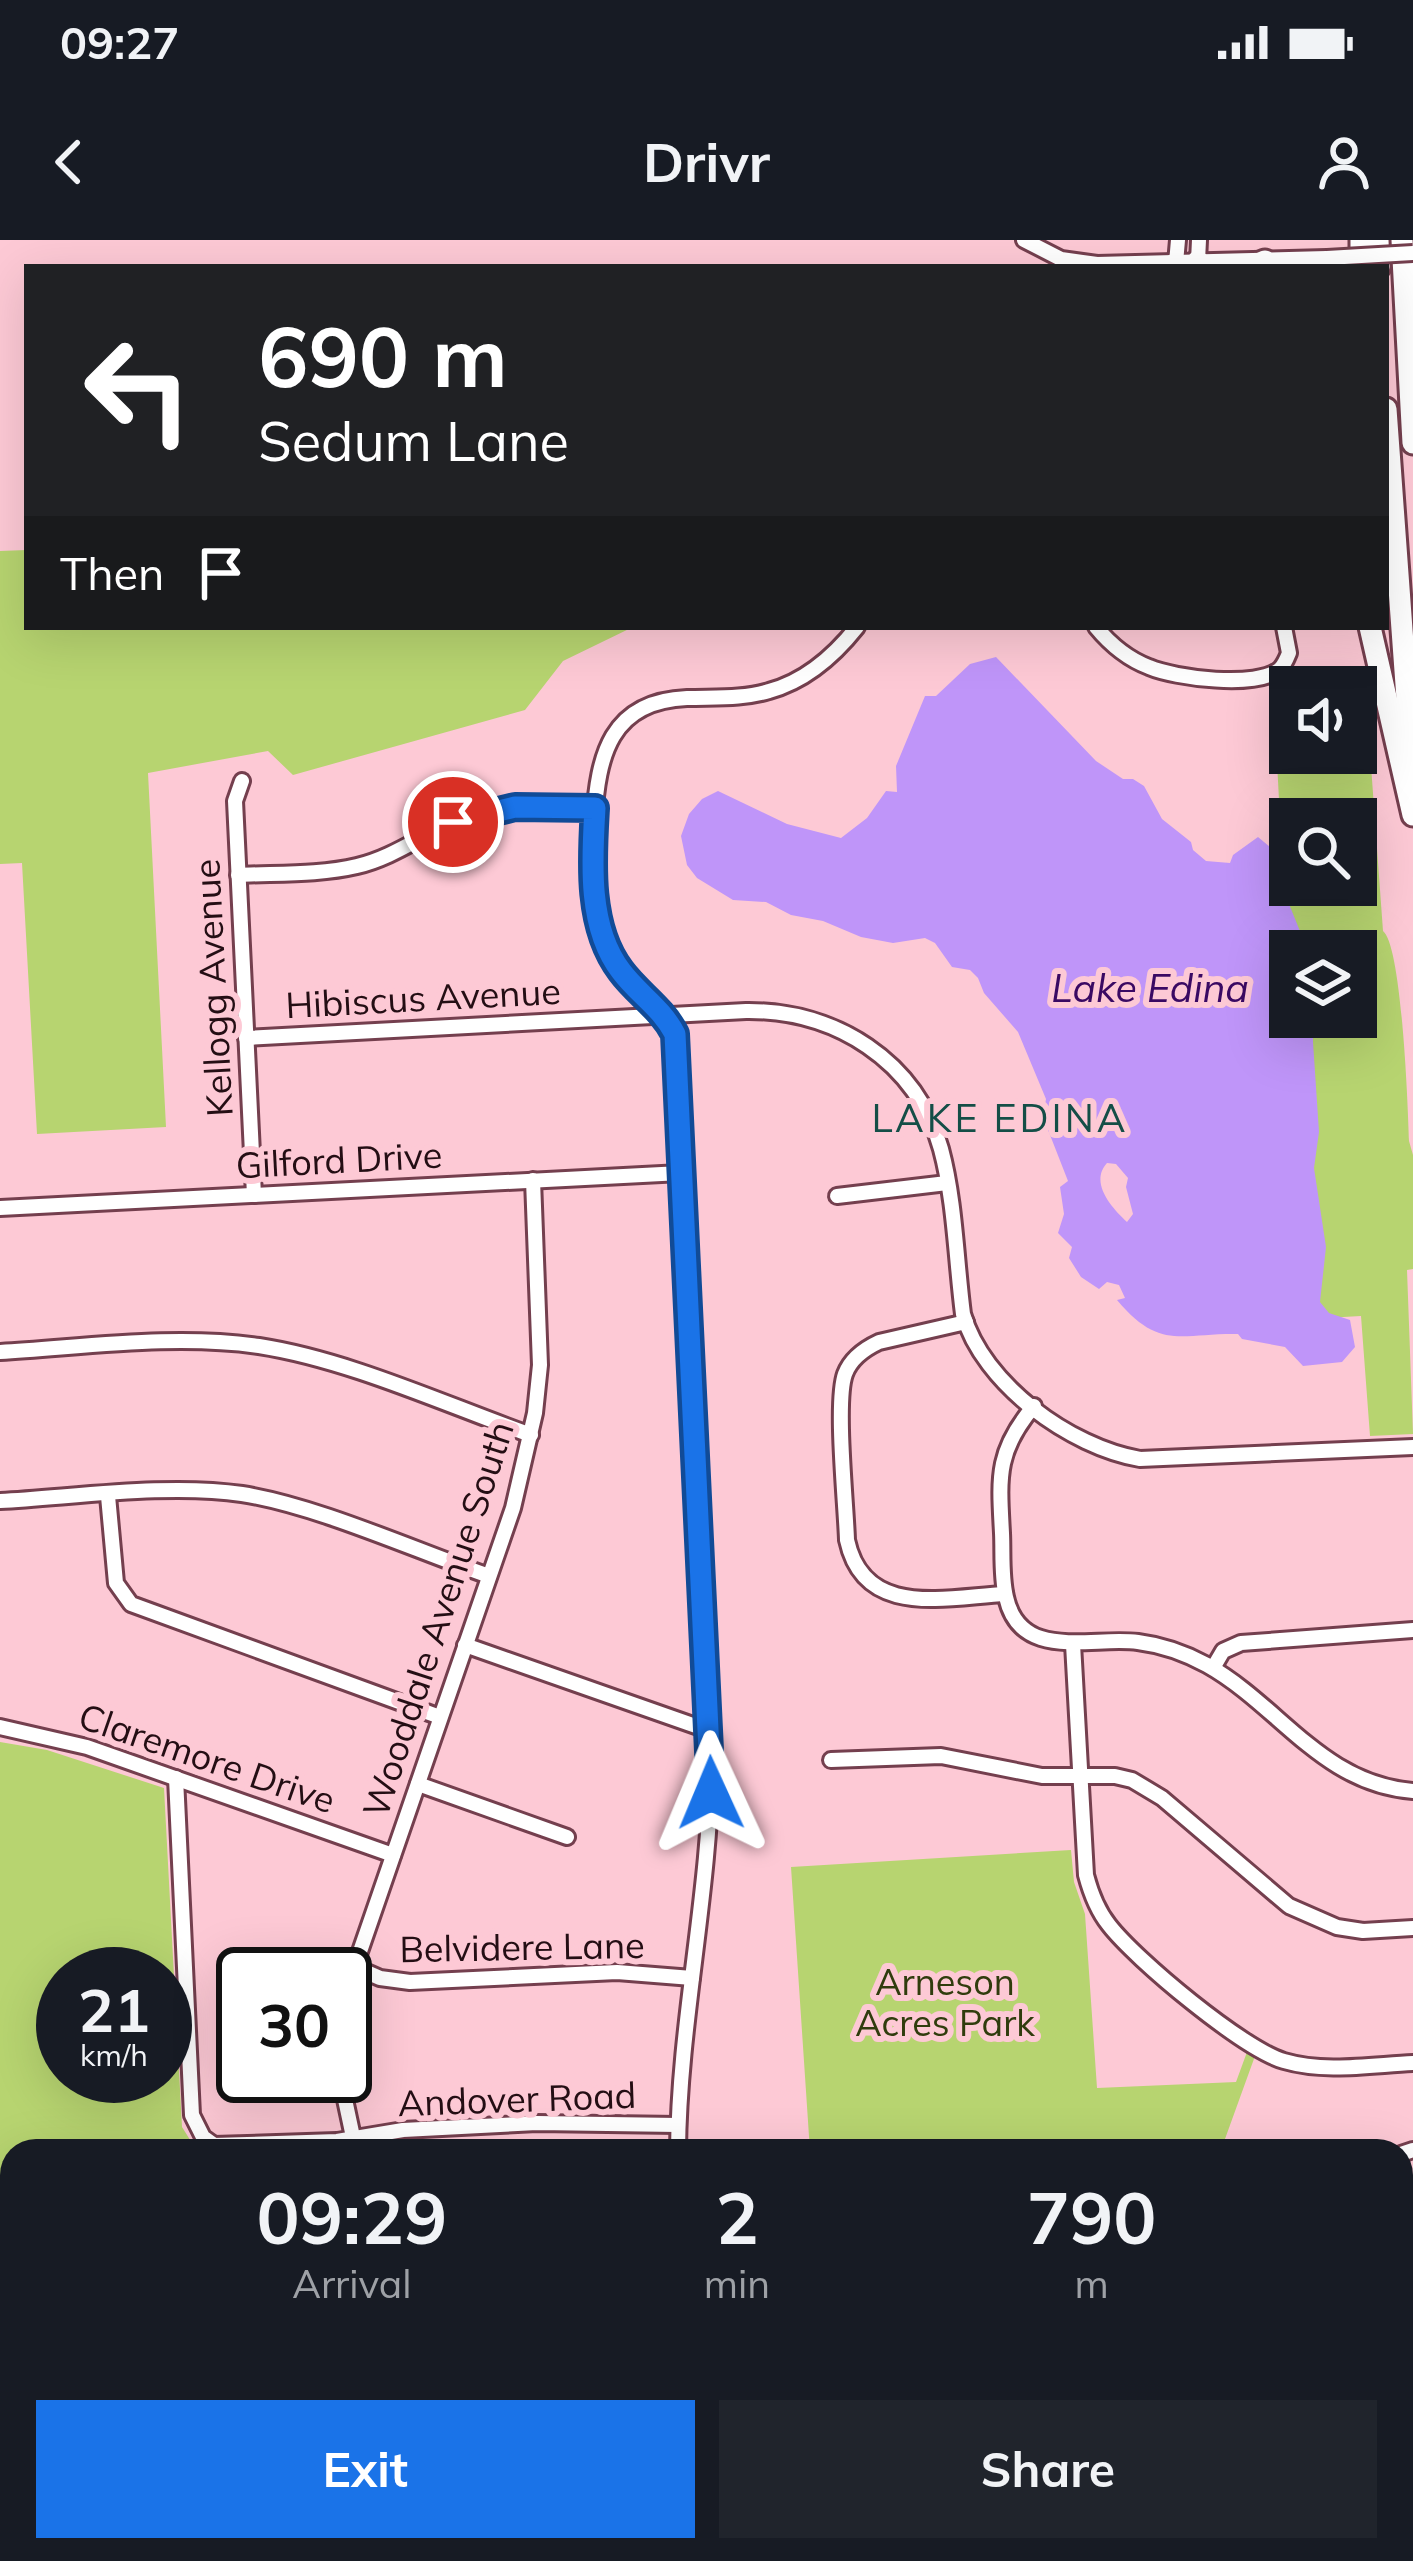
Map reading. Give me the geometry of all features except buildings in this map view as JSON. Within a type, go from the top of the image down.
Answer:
[{"type":"highway","points":[[1402,240],[1413,443]]},
{"type":"highway","points":[[1389,450],[1413,781]]},
{"type":"highway","points":[[1371,630],[1413,815]]},
{"type":"street","points":[[1024,240],[1077,262],[1187,256],[1258,264],[1413,253]]},
{"type":"street","points":[[678,2139],[711,1793],[675,1034],[611,956],[595,891],[600,761],[616,729],[630,716],[664,700],[772,691],[815,670],[854,630]]},
{"type":"street","points":[[1099,630],[1146,666],[1192,679],[1271,674],[1280,669],[1289,652],[1285,630]]},
{"type":"street","name":"Kellogg Avenue","points":[[242,781],[235,800],[254,1195]]},
{"type":"street","points":[[238,875],[356,867],[483,813],[547,806],[595,808]]},
{"type":"street","name":"Hibiscus Avenue","points":[[246,1038],[664,1015],[800,1014],[850,1034],[893,1066],[923,1107],[942,1151],[966,1322],[992,1369],[1070,1435],[1092,1447],[1140,1459],[1413,1447]]},
{"type":"street","name":"Gilford Drive","points":[[0,1208],[681,1172]]},
{"type":"street","name":"Wooddale Avenue South","points":[[362,1947],[512,1508],[531,1435],[540,1316],[533,1180]]},
{"type":"street","points":[[837,1196],[947,1183]]},
{"type":"street","points":[[966,1322],[879,1342],[848,1367],[841,1394],[847,1540],[851,1556],[869,1582],[898,1597],[1006,1594]]},
{"type":"street","points":[[0,1352],[174,1342],[259,1346],[341,1367],[531,1435]]},
{"type":"street","points":[[1034,1406],[1007,1442],[1001,1461],[1006,1594],[1011,1611],[1030,1634],[1058,1644],[1137,1642],[1188,1655],[1213,1668],[1330,1765],[1374,1784],[1413,1791]]},
{"type":"street","points":[[0,1501],[210,1491],[268,1499],[489,1576]]},
{"type":"street","points":[[108,1496],[116,1583],[131,1604],[440,1717]]},
{"type":"street","points":[[1213,1668],[1223,1651],[1241,1643],[1413,1630]]},
{"type":"street","points":[[1072,1644],[1084,1855],[1091,1896],[1113,1931],[1245,2044],[1264,2054],[1308,2066],[1413,2062]]},
{"type":"street","points":[[465,1645],[710,1731]]},
{"type":"street","name":"Claremore Drive","points":[[0,1726],[49,1736],[393,1855]]},
{"type":"street","points":[[831,1760],[941,1756],[1042,1776],[1115,1776],[1147,1788],[1278,1898],[1312,1919],[1363,1931],[1413,1928]]},
{"type":"street","name":"Andover Road","points":[[176,1778],[192,2115],[206,2139]]},
{"type":"street","points":[[418,1784],[567,1838]]},
{"type":"street","name":"Belvidere Lane","points":[[372,1974],[410,1982],[617,1972],[692,1978]]},
{"type":"street","points":[[345,2103],[353,2139]]},
{"type":"street","name":"Andover Road","points":[[377,2139],[416,2129],[537,2123],[678,2126]]},
{"type":"green space","points":[[24,550],[24,630],[627,630],[563,661],[525,710],[293,775],[268,751],[148,773],[166,1127],[37,1134],[22,863],[0,864],[0,551]]},
{"type":"green space","points":[[1278,774],[1372,774],[1373,798],[1279,798]]},
{"type":"green space","points":[[1377,848],[1383,931],[1390,943],[1399,995],[1413,1155],[1413,1269],[1407,1270],[1413,1434],[1370,1436],[1361,1316],[1307,1319],[1292,1038],[1377,1038],[1377,930],[1286,930],[1285,906],[1377,906]]},
{"type":"green space","points":[[0,1742],[47,1750],[164,1788],[172,1947],[36,1947],[36,2103],[181,2103],[182,2127],[190,2139],[0,2139]]},
{"type":"green space","name":"Arneson Acres Park","points":[[1071,1850],[1074,1882],[1085,1914],[1097,2088],[1236,2082],[1247,2052],[1255,2056],[1225,2139],[809,2139],[791,1867]]},
{"type":"water","name":"Lake Edina","points":[[996,657],[1096,761],[1144,786],[1162,819],[1206,861],[1230,863],[1233,855],[1258,837],[1269,846],[1269,906],[1290,906],[1300,930],[1269,930],[1269,1038],[1313,1038],[1319,1132],[1314,1168],[1326,1247],[1320,1302],[1329,1313],[1350,1320],[1355,1347],[1342,1362],[1303,1366],[1285,1347],[1242,1339],[1238,1334],[1172,1336],[1146,1327],[1117,1300],[1125,1298],[1119,1285],[1107,1282],[1099,1289],[1081,1277],[1069,1258],[1072,1247],[1058,1233],[1064,1214],[1060,1187],[1068,1181],[1043,1117],[1046,1099],[1018,1032],[984,993],[978,978],[970,970],[952,967],[935,943],[925,938],[893,943],[861,937],[766,902],[733,900],[697,878],[687,865],[681,836],[689,814],[702,799],[718,791],[787,824],[841,838],[867,818],[886,791],[897,792],[896,766],[925,696],[936,696],[970,664]],"holes":[[[1107,1163],[1116,1164],[1128,1178],[1133,1214],[1127,1222],[1109,1202],[1100,1179]]]},
{"type":"district","name":"LAKE EDINA","points":[[1000,1118]]},
{"type":"route","points":[[453,822],[515,807],[595,808],[593,875],[611,956],[657,1004],[675,1034],[711,1793]]}]
